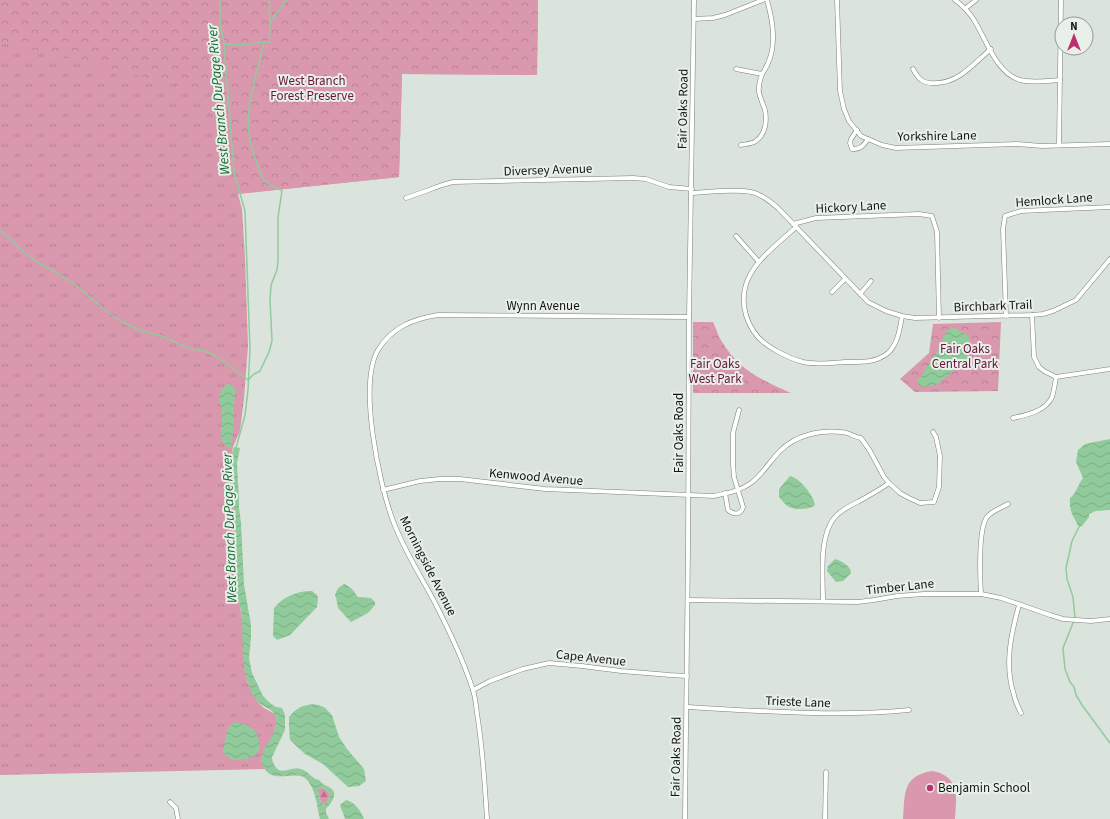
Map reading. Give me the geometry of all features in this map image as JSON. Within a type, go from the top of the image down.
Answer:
[{"type":"street","name":"Fair Oaks Road","points":[[685,819],[689,495],[689,317],[694,0]]},
{"type":"street","points":[[694,19],[713,18],[725,15],[763,0]]},
{"type":"street","points":[[741,145],[757,141],[765,127],[766,116],[760,99],[758,87],[762,74],[770,61],[773,39],[772,21],[766,0]]},
{"type":"street","name":"Yorkshire Lane","points":[[837,0],[841,98],[846,114],[861,136],[882,145],[896,148],[1017,144],[1042,146],[1110,144]]},
{"type":"street","points":[[955,0],[966,8],[1000,66],[1004,70],[1015,78],[1031,81],[1060,80]]},
{"type":"street","points":[[966,8],[976,0]]},
{"type":"street","points":[[1059,145],[1061,0]]},
{"type":"street","points":[[912,69],[917,77],[925,82],[934,83],[950,81],[967,70],[991,49]]},
{"type":"street","points":[[736,69],[762,74]]},
{"type":"street","points":[[857,130],[851,139],[850,143],[852,149],[861,148],[868,139]]},
{"type":"street","name":"Diversey Avenue","points":[[406,198],[442,184],[462,182],[633,178],[692,191]]},
{"type":"street","name":"Birchbark Trail","points":[[692,191],[752,192],[772,203],[868,302],[886,311],[902,316],[939,318],[1043,314],[1076,300],[1110,259]]},
{"type":"street","name":"Hemlock Lane","points":[[1006,316],[1003,229],[1004,216],[1021,211],[1110,206]]},
{"type":"street","name":"Hickory Lane","points":[[902,316],[895,343],[889,352],[876,360],[867,362],[803,362],[793,359],[758,337],[746,316],[744,299],[745,286],[748,277],[759,262],[795,225],[816,218],[919,214],[932,216],[937,232],[939,318]]},
{"type":"street","points":[[736,236],[759,262]]},
{"type":"street","points":[[832,292],[845,279]]},
{"type":"street","points":[[860,294],[871,281]]},
{"type":"street","name":"Wynn Avenue","points":[[400,328],[412,321],[438,315],[689,317]]},
{"type":"street","points":[[1032,315],[1034,357],[1039,367],[1044,371],[1056,377],[1110,369]]},
{"type":"street","name":"Morningside Avenue","points":[[400,328],[390,335],[378,350],[373,362],[370,387],[376,458],[392,519],[402,542],[456,644],[473,690],[480,736],[487,819]]},
{"type":"street","points":[[1013,418],[1038,410],[1045,406],[1051,399],[1056,377]]},
{"type":"street","points":[[725,493],[728,510],[732,513],[739,513],[742,510],[742,507],[732,464],[733,433],[739,410]]},
{"type":"street","name":"Kenwood Avenue","points":[[384,490],[420,481],[460,479],[545,489],[714,496],[738,490],[750,484],[759,477],[781,450],[801,437],[819,432],[846,432],[861,438],[889,483],[904,496],[917,502],[934,502],[939,487],[940,456],[936,437],[933,432]]},
{"type":"street","points":[[823,601],[824,542],[830,525],[836,516],[848,507],[889,483]]},
{"type":"street","points":[[981,594],[981,540],[986,518],[1008,504]]},
{"type":"street","name":"Timber Lane","points":[[688,600],[865,601],[924,594],[981,594],[1001,598],[1050,615],[1075,620],[1091,621],[1110,619]]},
{"type":"street","points":[[1019,605],[1011,636],[1009,657],[1012,690],[1021,713]]},
{"type":"street","name":"Cape Avenue","points":[[473,690],[490,681],[523,668],[549,663],[670,676],[687,676]]},
{"type":"street","name":"Trieste Lane","points":[[687,707],[813,714],[909,710]]},
{"type":"street","points":[[825,819],[826,772]]},
{"type":"street","points":[[170,802],[176,808],[178,819]]},
{"type":"green space","points":[[0,0],[538,0],[537,75],[402,74],[399,177],[238,194],[242,209],[248,346],[240,431],[233,447],[231,457],[235,577],[242,618],[247,681],[257,701],[264,708],[275,714],[277,723],[264,757],[267,769],[0,775]]},
{"type":"green space","name":"West Branch Forest Preserve","points":[[0,0],[538,0],[537,75],[402,74],[399,177],[238,194],[224,97],[0,42]]},
{"type":"green space","name":"Fair Oaks West Park","points":[[693,322],[713,322],[722,342],[736,360],[752,374],[791,393],[693,393]]},
{"type":"green space","name":"Fair Oaks Central Park","points":[[1001,322],[998,391],[915,392],[900,379],[929,353],[933,324]]},
{"type":"green space","points":[[932,771],[941,773],[952,782],[956,794],[955,819],[903,819],[905,794],[910,782],[922,773]]},
{"type":"green space","points":[[318,789],[325,789],[330,794],[324,805],[320,800],[318,793]]},
{"type":"water","points":[[955,328],[969,337],[970,348],[966,361],[936,385],[921,387],[917,383],[917,379],[921,377],[937,352],[948,329]]},
{"type":"water","points":[[228,383],[234,387],[235,390],[232,446],[229,449],[222,441],[222,418],[219,399],[221,390]]},
{"type":"water","points":[[1110,439],[1110,510],[1096,511],[1089,514],[1089,517],[1082,526],[1079,527],[1070,506],[1070,498],[1083,478],[1076,462],[1078,450],[1085,444]]},
{"type":"water","points":[[234,447],[240,448],[237,463],[239,507],[244,585],[251,625],[249,658],[252,673],[263,696],[276,707],[282,708],[285,715],[285,730],[272,760],[277,769],[280,771],[294,768],[301,769],[332,789],[334,792],[334,798],[326,809],[329,819],[320,819],[313,789],[304,777],[293,775],[274,776],[264,768],[262,761],[264,749],[276,725],[276,718],[274,713],[258,702],[254,697],[245,673],[242,617],[236,586],[231,456]],"holes":[[[318,789],[325,789],[330,794],[324,805],[321,802]]]},
{"type":"water","points":[[790,476],[798,480],[806,488],[814,501],[815,505],[813,507],[806,509],[791,508],[779,497],[779,489]]},
{"type":"water","points":[[835,559],[846,564],[851,570],[851,573],[843,581],[836,582],[827,571],[828,566]]},
{"type":"water","points":[[345,584],[352,589],[358,597],[371,598],[375,602],[375,605],[368,613],[351,622],[338,608],[335,596],[338,588]]},
{"type":"water","points":[[312,591],[317,595],[317,607],[290,635],[277,640],[273,636],[274,608],[281,601],[290,596]]},
{"type":"water","points":[[314,704],[324,707],[332,715],[339,737],[364,769],[366,781],[359,786],[348,787],[323,764],[305,754],[290,740],[289,717],[294,711],[306,705]]},
{"type":"water","points":[[236,722],[248,725],[257,733],[259,749],[255,755],[251,757],[231,760],[223,752],[230,725]]},
{"type":"water","points":[[346,800],[357,807],[364,819],[345,819],[340,805]]},
{"type":"waterway","name":"West Branch DuPage River","points":[[220,0],[220,21],[224,44],[234,172],[245,211],[250,349],[245,415],[236,448]]},
{"type":"waterway","points":[[269,0],[270,24]]},
{"type":"waterway","points":[[0,230],[25,253],[78,287],[106,311],[124,323],[139,330],[165,337],[191,349],[205,351],[230,366],[248,380],[260,371],[269,352],[272,341],[270,300],[271,285],[277,270],[278,217],[282,191],[268,184],[262,176],[250,140],[248,118],[251,97],[264,42],[269,42],[271,22],[286,0]]},
{"type":"waterway","points":[[225,44],[241,45],[264,42]]},
{"type":"waterway","points":[[1079,527],[1072,541],[1066,568],[1067,579],[1073,597],[1075,618],[1063,648],[1065,669],[1082,705],[1110,743]]},
{"type":"place","name":"Benjamin School","points":[[930,788]]}]
